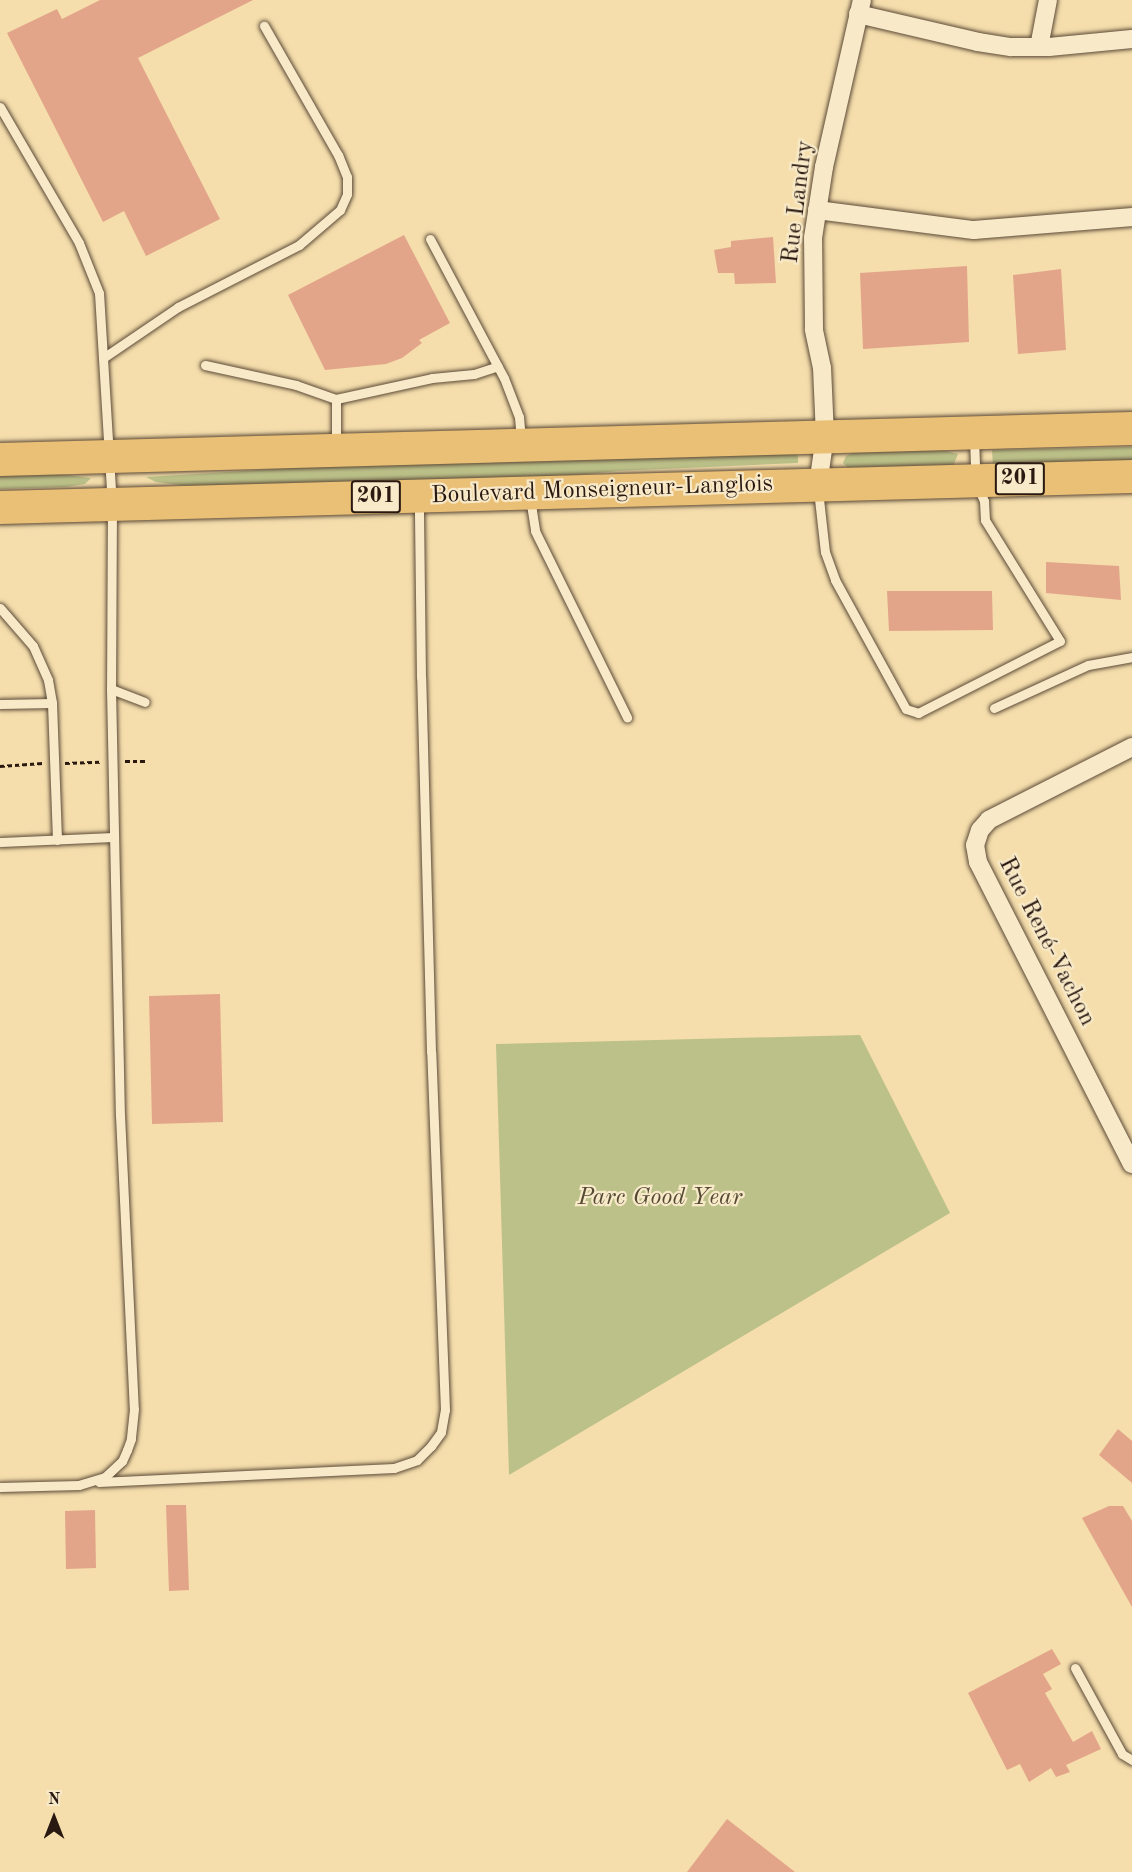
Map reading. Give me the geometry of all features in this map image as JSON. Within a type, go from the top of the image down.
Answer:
[{"type":"highway","name":"Boulevard Monseigneur-Langlois","points":[[0,459],[1132,428]]},
{"type":"highway","name":"Boulevard Monseigneur-Langlois","points":[[0,507],[1132,476]]},
{"type":"street","points":[[1039,47],[1048,0]]},
{"type":"street","points":[[860,7],[978,42],[1011,47],[1039,47],[1132,39]]},
{"type":"street","name":"Rue Landry","points":[[818,485],[825,436],[822,368],[814,317],[813,256],[817,210],[824,167],[860,7]]},
{"type":"street","points":[[817,210],[974,230],[1132,217]]},
{"type":"street","name":"Rue René-Vachon","points":[[1132,747],[989,820],[980,830],[975,845],[978,862],[1132,1164]]},
{"type":"lane","points":[[103,358],[178,307],[299,245],[340,210],[346,194],[346,177],[338,155],[264,26]]},
{"type":"lane","points":[[0,107],[79,243],[99,293],[112,504],[111,690],[120,1115],[134,1409],[131,1439],[122,1461],[105,1477],[93,1482]]},
{"type":"lane","points":[[430,239],[498,366],[519,417],[521,445]]},
{"type":"lane","points":[[206,365],[296,385],[336,399],[432,378],[474,374],[498,366]]},
{"type":"lane","points":[[336,399],[336,450]]},
{"type":"lane","points":[[818,485],[825,552],[835,580],[906,709],[918,712],[1060,641],[986,520],[984,501],[976,481],[974,432]]},
{"type":"lane","points":[[530,493],[535,531],[627,717]]},
{"type":"lane","points":[[0,1487],[394,1468],[417,1460],[441,1432],[446,1410],[431,1053],[421,677],[419,496]]},
{"type":"lane","points":[[0,608],[33,646],[48,680],[52,703],[57,840]]},
{"type":"lane","points":[[994,708],[1088,665],[1132,657]]},
{"type":"lane","points":[[111,690],[144,702]]},
{"type":"lane","points":[[0,704],[52,703]]},
{"type":"lane","points":[[0,842],[114,837]]},
{"type":"lane","points":[[1075,1668],[1122,1754],[1132,1760]]},
{"type":"path","points":[[0,766],[146,761]]},
{"type":"green space","points":[[1132,447],[1132,462],[993,466],[992,450]]},
{"type":"green space","points":[[943,450],[958,454],[953,466],[849,469],[843,463],[846,456],[852,453]]},
{"type":"green space","points":[[789,451],[798,456],[798,463],[618,471],[567,476],[212,489],[156,482],[146,477],[340,465]]},
{"type":"green space","points":[[35,471],[91,478],[85,484],[66,487],[0,489],[0,472]]},
{"type":"green space","name":"Parc Good Year","points":[[860,1035],[950,1213],[509,1475],[496,1044]]},
{"type":"building","points":[[100,0],[253,0],[138,58],[220,219],[146,256],[124,211],[103,222],[7,33],[57,9],[62,19]]},
{"type":"building","points":[[404,235],[450,323],[419,340],[422,343],[402,358],[386,364],[325,370],[288,295]]},
{"type":"building","points":[[773,237],[776,283],[735,284],[734,273],[718,273],[714,250],[731,247],[731,241]]},
{"type":"building","points":[[967,266],[969,342],[863,349],[860,273]]},
{"type":"building","points":[[1061,269],[1066,350],[1018,354],[1013,275]]},
{"type":"building","points":[[1046,562],[1119,566],[1121,600],[1046,593]]},
{"type":"building","points":[[887,591],[992,591],[993,630],[889,631]]},
{"type":"building","points":[[220,994],[223,1122],[152,1124],[149,996]]},
{"type":"building","points":[[1118,1429],[1132,1441],[1132,1483],[1099,1455]]},
{"type":"building","points":[[166,1505],[186,1505],[189,1590],[169,1591]]},
{"type":"building","points":[[1109,1506],[1123,1506],[1132,1521],[1132,1607],[1082,1518]]},
{"type":"building","points":[[95,1510],[96,1568],[66,1569],[65,1511]]},
{"type":"building","points":[[1052,1649],[1061,1664],[1043,1674],[1052,1689],[1045,1693],[1073,1742],[1092,1731],[1101,1749],[1066,1765],[1070,1772],[1056,1777],[1051,1768],[1029,1782],[1020,1764],[1007,1770],[968,1693]]},
{"type":"building","points":[[727,1819],[795,1872],[687,1872]]}]
